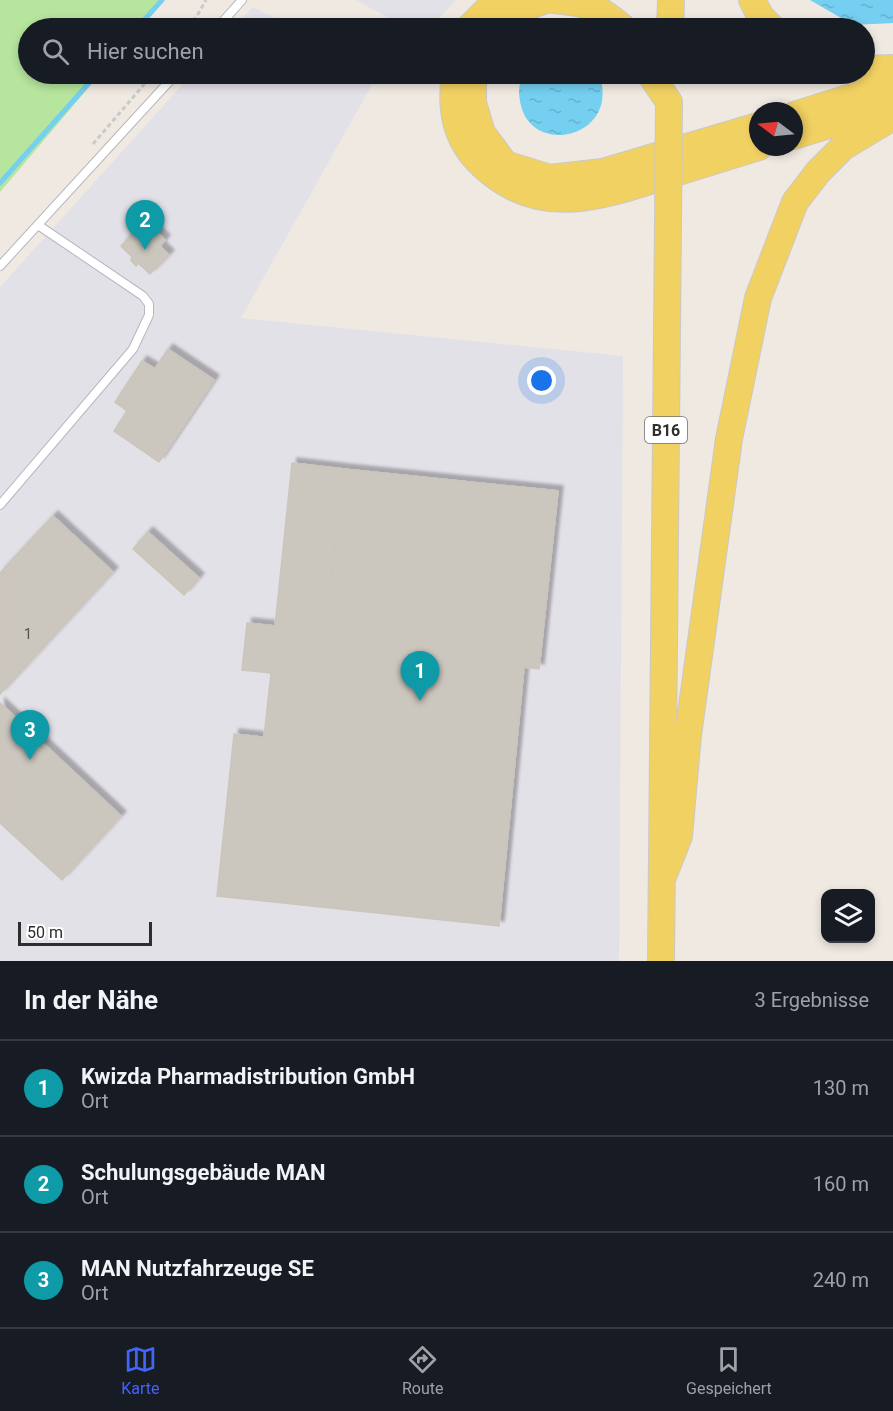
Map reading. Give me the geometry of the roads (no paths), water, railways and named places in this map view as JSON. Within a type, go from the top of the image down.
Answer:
[{"type":"main road","points":[[479,18],[497,0]]},
{"type":"main road","points":[[507,18],[514,11],[546,0]]},
{"type":"main road","points":[[554,0],[579,2],[602,10],[611,18]]},
{"type":"main road","points":[[670,18],[671,0]]},
{"type":"main road","points":[[752,0],[762,18]]},
{"type":"main road","points":[[875,69],[893,68]]},
{"type":"main road","points":[[453,84],[451,99],[454,120],[462,142],[496,178],[530,195],[547,199],[577,199],[613,193],[749,150]]},
{"type":"main road","points":[[472,84],[473,103],[482,133],[505,164],[550,178],[603,172],[749,129]]},
{"type":"main road","points":[[657,84],[669,102]]},
{"type":"main road","name":"B16","points":[[661,961],[670,84]]},
{"type":"main road","points":[[803,112],[893,84]]},
{"type":"main road","points":[[803,133],[893,105]]},
{"type":"main road","points":[[662,879],[679,836],[688,735],[729,439],[758,298],[795,202],[818,172],[843,147],[893,117]]},
{"type":"lane","points":[[226,18],[242,0]]},
{"type":"lane","points":[[0,266],[167,84]]},
{"type":"lane","points":[[0,505],[133,349],[149,315],[149,304],[143,296],[38,225]]},
{"type":"water","points":[[810,0],[893,0],[893,23],[875,24],[875,18],[841,18]]},
{"type":"water","points":[[520,84],[601,84],[603,96],[598,113],[586,126],[571,133],[555,135],[539,130],[527,119],[520,101]]},
{"type":"waterway","points":[[146,18],[162,0]]},
{"type":"waterway","points":[[0,183],[88,84]]},
{"type":"place","name":"Schulungsgebäude MAN","points":[[145,250]]},
{"type":"place","name":"Kwizda Pharmadistribution GmbH","points":[[420,701]]},
{"type":"place","name":"MAN Nutzfahrzeuge SE","points":[[30,760]]}]
